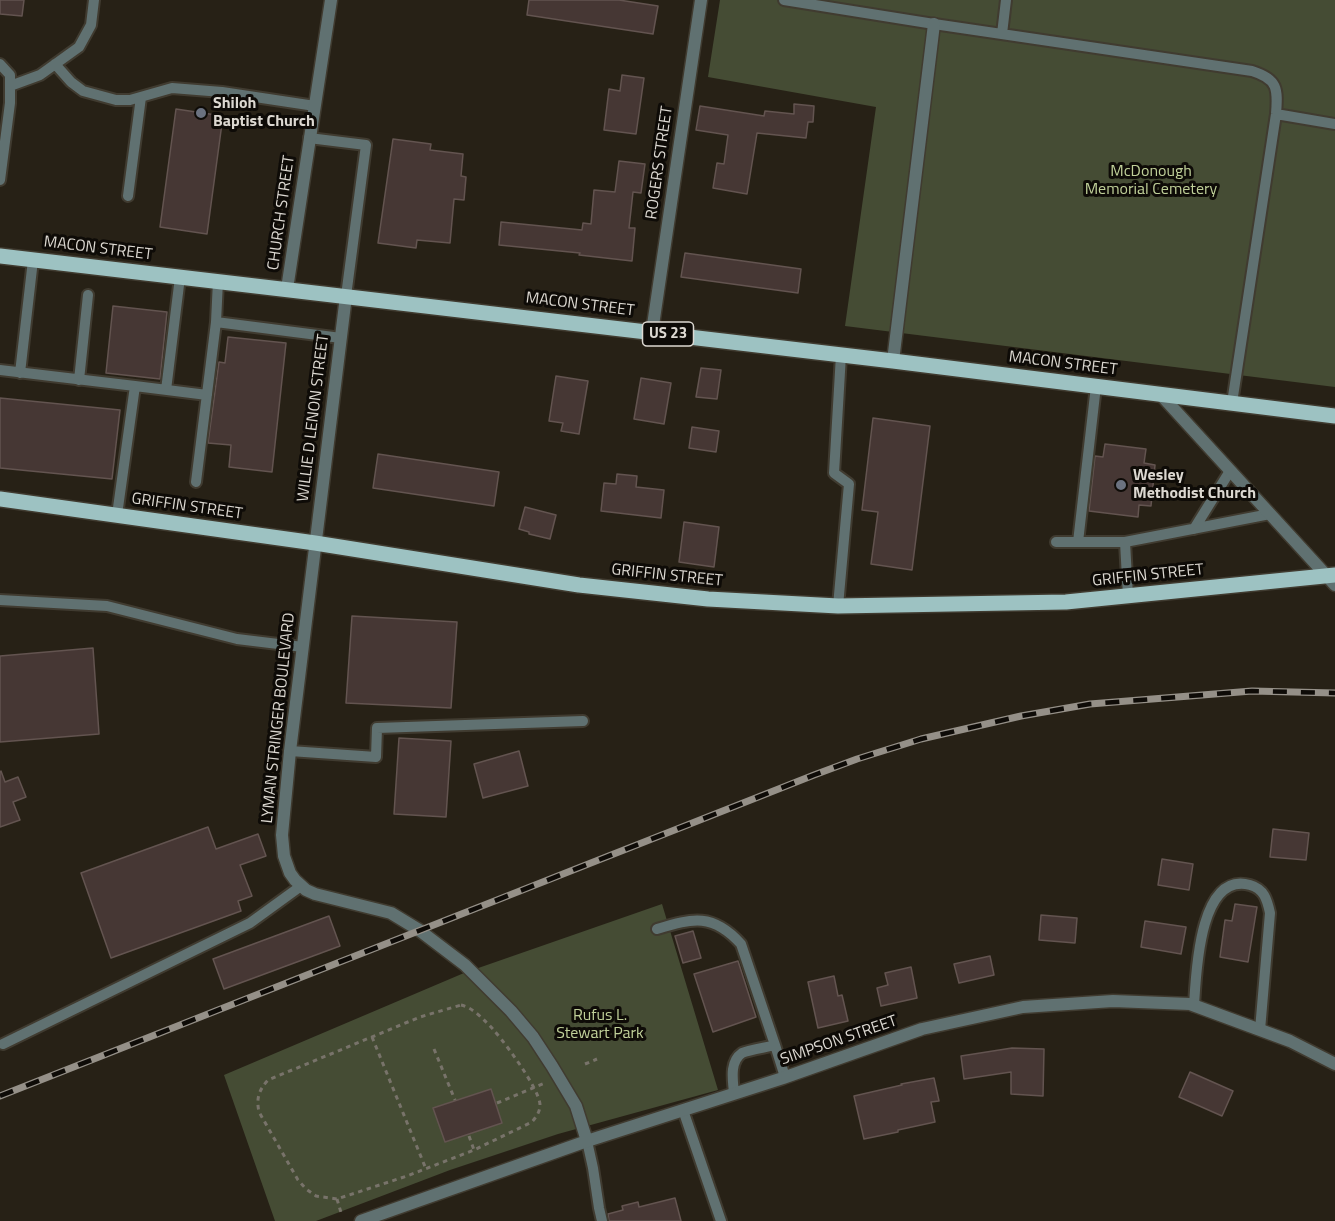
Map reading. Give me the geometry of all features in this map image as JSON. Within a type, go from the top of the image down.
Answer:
[{"type":"main road","name":"MACON STREET","points":[[0,256],[652,332],[1335,416]]},
{"type":"main road","name":"GRIFFIN STREET","points":[[0,499],[315,543],[579,585],[708,599],[838,606],[1066,602],[1332,579]]},
{"type":"street","name":"CHURCH STREET","points":[[287,289],[331,0]]},
{"type":"street","name":"ROGERS STREET","points":[[652,332],[701,0]]},
{"type":"street","points":[[893,361],[934,24]]},
{"type":"street","name":"WILLIE D LENON STREET","points":[[315,543],[346,296]]},
{"type":"street","points":[[1161,395],[1332,579]]},
{"type":"street","name":"LYMAN STRINGER BOULEVARD","points":[[301,886],[290,873],[284,856],[283,821],[315,543]]},
{"type":"street","points":[[301,886],[326,898],[391,913],[465,965],[511,1011],[533,1037],[576,1106],[587,1141]]},
{"type":"street","name":"SIMPSON STREET","points":[[365,1220],[587,1141],[785,1077],[922,1029],[1023,1008],[1113,1001],[1190,1004],[1290,1041],[1335,1064]]},
{"type":"lane","points":[[10,86],[40,75],[79,47],[91,25],[94,0]]},
{"type":"lane","points":[[784,0],[1252,71],[1270,78],[1275,85],[1277,96],[1276,114],[1232,403]]},
{"type":"lane","points":[[1002,34],[1006,0]]},
{"type":"lane","points":[[0,64],[10,75],[0,180]]},
{"type":"lane","points":[[55,64],[83,92],[116,100],[130,100],[172,88],[222,92],[315,106]]},
{"type":"lane","points":[[128,196],[141,97]]},
{"type":"lane","points":[[1276,114],[1335,124]]},
{"type":"lane","points":[[309,138],[366,146],[346,296]]},
{"type":"lane","points":[[20,372],[33,260]]},
{"type":"lane","points":[[166,390],[180,277]]},
{"type":"lane","points":[[196,482],[216,322],[218,281]]},
{"type":"lane","points":[[79,380],[88,294]]},
{"type":"lane","points":[[216,322],[341,338]]},
{"type":"lane","points":[[838,606],[849,484],[834,473],[841,355]]},
{"type":"lane","points":[[0,370],[207,395]]},
{"type":"lane","points":[[117,515],[135,386]]},
{"type":"lane","points":[[1078,542],[1095,386]]},
{"type":"lane","points":[[1194,529],[1230,471]]},
{"type":"lane","points":[[1056,542],[1125,542],[1270,514]]},
{"type":"lane","points":[[1125,542],[1128,596]]},
{"type":"lane","points":[[0,600],[107,606],[237,639],[303,647]]},
{"type":"lane","points":[[290,751],[376,757],[377,728],[583,721]]},
{"type":"lane","points":[[1194,1006],[1202,936],[1214,900],[1227,886],[1244,883],[1256,887],[1263,892],[1268,902],[1269,913],[1260,1030]]},
{"type":"lane","points":[[3,1044],[250,923],[301,886]]},
{"type":"lane","points":[[657,929],[689,921],[704,920],[722,926],[732,933],[741,944],[785,1077]]},
{"type":"lane","points":[[734,1093],[732,1075],[734,1064],[742,1053],[775,1045]]},
{"type":"lane","points":[[683,1110],[721,1221]]},
{"type":"lane","points":[[587,1141],[602,1221]]},
{"type":"path","points":[[461,1005],[467,1006],[489,1025],[530,1079],[539,1097],[539,1112],[532,1122],[474,1150],[426,1169],[337,1198],[316,1196],[298,1180],[259,1112],[258,1096],[268,1080],[372,1037],[420,1017],[461,1005]]},
{"type":"path","points":[[372,1037],[426,1169]]},
{"type":"path","points":[[434,1049],[455,1100]]},
{"type":"path","points":[[585,1064],[597,1059]]},
{"type":"path","points":[[497,1103],[550,1081]]},
{"type":"path","points":[[469,1136],[474,1150]]},
{"type":"path","points":[[337,1198],[342,1216]]},
{"type":"green space","name":"McDonough Memorial Cemetery","points":[[720,0],[1335,0],[1335,387],[845,326],[876,107],[708,77]]},
{"type":"green space","name":"Rufus L. Stewart Park","points":[[662,904],[718,1090],[558,1134],[450,1170],[316,1221],[275,1221],[224,1075],[464,973]]},
{"type":"building","points":[[0,0],[24,0],[22,16],[0,14]]},
{"type":"building","points":[[529,0],[619,0],[658,6],[653,34],[527,15]]},
{"type":"building","points":[[622,75],[644,78],[636,134],[604,130],[609,89],[620,91]]},
{"type":"building","points":[[794,104],[814,106],[813,122],[808,122],[806,138],[757,133],[747,194],[713,188],[717,163],[724,164],[728,135],[696,130],[700,106],[764,116],[765,111],[794,114]]},
{"type":"building","points":[[176,109],[223,116],[207,234],[160,227]]},
{"type":"building","points":[[393,139],[431,144],[430,150],[463,154],[461,176],[466,177],[464,200],[454,199],[450,243],[417,240],[416,248],[378,243]]},
{"type":"building","points":[[619,161],[645,164],[641,193],[633,192],[629,228],[635,228],[632,261],[499,245],[501,222],[582,230],[583,223],[591,224],[594,190],[615,192]]},
{"type":"building","points":[[685,253],[801,269],[798,293],[681,277]]},
{"type":"building","points":[[113,306],[167,312],[160,379],[106,373]]},
{"type":"building","points":[[228,337],[286,343],[272,472],[229,467],[231,445],[208,443],[219,362],[225,363]]},
{"type":"building","points":[[701,368],[721,370],[717,399],[696,397]]},
{"type":"building","points":[[556,376],[588,381],[579,434],[561,431],[563,423],[549,421]]},
{"type":"building","points":[[641,378],[671,383],[664,424],[634,419]]},
{"type":"building","points":[[0,398],[120,410],[112,479],[0,468]]},
{"type":"building","points":[[873,418],[930,426],[912,570],[871,564],[878,512],[862,510]]},
{"type":"building","points":[[692,427],[719,431],[716,452],[689,448]]},
{"type":"building","name":"Wesley Methodist Church","points":[[1105,444],[1146,449],[1144,463],[1155,465],[1151,506],[1139,505],[1138,517],[1089,511],[1095,456],[1103,457]]},
{"type":"building","points":[[378,454],[499,472],[494,506],[373,488]]},
{"type":"building","points":[[617,474],[637,476],[636,487],[664,490],[661,518],[601,511],[604,483],[616,484]]},
{"type":"building","points":[[525,507],[556,515],[550,539],[519,529]]},
{"type":"building","points":[[684,522],[719,527],[714,567],[679,562]]},
{"type":"building","points":[[352,616],[457,622],[451,708],[346,703]]},
{"type":"building","points":[[93,648],[99,734],[0,742],[0,656]]},
{"type":"building","points":[[399,738],[451,741],[446,817],[394,814]]},
{"type":"building","points":[[519,751],[528,786],[483,798],[474,764]]},
{"type":"building","points":[[0,772],[5,782],[18,777],[26,797],[13,802],[20,820],[0,827]]},
{"type":"building","points":[[208,827],[216,849],[258,834],[266,856],[240,865],[252,896],[238,901],[241,911],[111,958],[81,873]]},
{"type":"building","points":[[1273,829],[1309,833],[1306,860],[1270,857]]},
{"type":"building","points":[[1162,859],[1193,864],[1189,890],[1158,885]]},
{"type":"building","points":[[1235,904],[1257,907],[1248,962],[1220,957],[1225,920],[1232,921]]},
{"type":"building","points":[[1041,915],[1077,918],[1075,943],[1039,940]]},
{"type":"building","points":[[329,916],[340,946],[224,989],[213,959]]},
{"type":"building","points":[[1145,921],[1186,927],[1181,954],[1141,947]]},
{"type":"building","points":[[693,931],[701,958],[683,963],[675,936]]},
{"type":"building","points":[[990,956],[994,975],[959,983],[954,964]]},
{"type":"building","points":[[738,961],[756,1017],[713,1032],[694,974]]},
{"type":"building","points":[[911,967],[917,998],[881,1006],[877,988],[888,985],[885,973]]},
{"type":"building","points":[[834,976],[838,996],[842,995],[848,1021],[818,1028],[808,982]]},
{"type":"building","points":[[1012,1048],[1044,1049],[1043,1096],[1011,1094],[1011,1072],[964,1079],[961,1056]]},
{"type":"building","points":[[1190,1072],[1233,1091],[1222,1116],[1179,1097]]},
{"type":"building","points":[[934,1078],[939,1101],[931,1102],[935,1122],[864,1139],[854,1096]]},
{"type":"building","points":[[491,1089],[502,1123],[445,1142],[433,1108]]},
{"type":"building","points":[[675,1198],[681,1221],[609,1221],[608,1214],[623,1210],[622,1206],[638,1202],[639,1207]]},
{"type":"railway","points":[[0,1096],[814,775],[921,739],[1021,716],[1090,704],[1252,691],[1335,693]]},
{"type":"place","name":"Shiloh Baptist Church","points":[[201,113]]},
{"type":"place","name":"Wesley Methodist Church","points":[[1121,485]]}]
